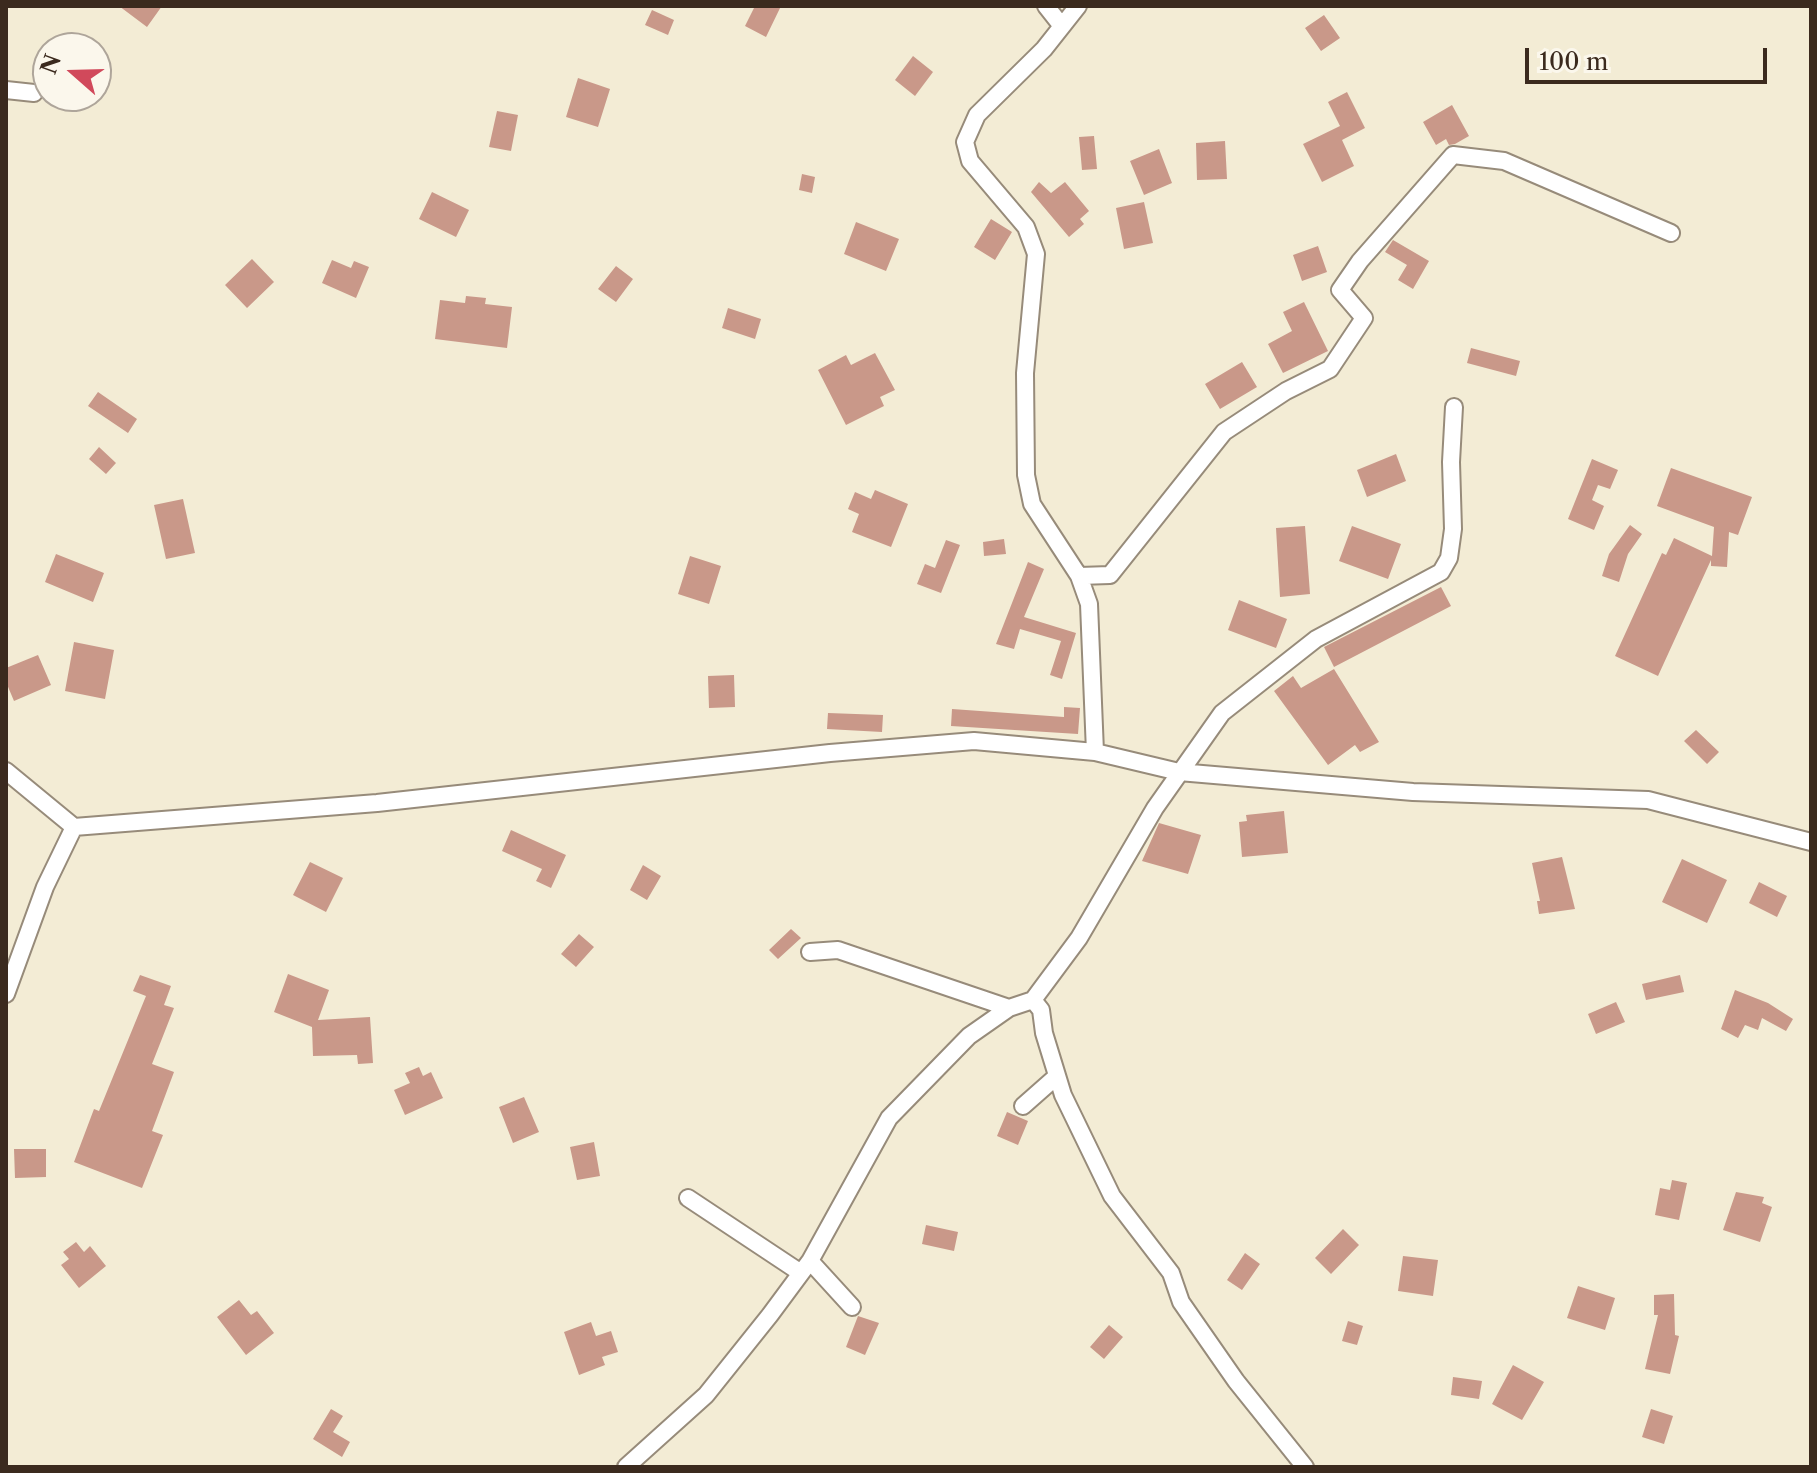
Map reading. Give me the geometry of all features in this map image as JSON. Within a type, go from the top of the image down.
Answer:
[{"type":"street","points":[[1046,6],[1061,25]]},
{"type":"street","points":[[1078,6],[1044,49],[977,115],[965,142],[970,161],[1026,227],[1036,254],[1025,373],[1026,475],[1032,504],[1079,576],[1089,604],[1093,635],[1095,752]]},
{"type":"street","points":[[6,90],[32,93]]},
{"type":"street","points":[[1079,576],[1110,575],[1224,432],[1286,391],[1330,369],[1364,318],[1340,290],[1360,261],[1453,155],[1504,161],[1671,233]]},
{"type":"street","points":[[626,1467],[706,1395],[805,1267],[889,1118],[969,1036],[1009,1008],[1033,1000],[1079,938],[1179,772],[1222,713],[1316,639],[1441,572],[1449,558],[1453,529],[1451,462],[1454,407]]},
{"type":"street","points":[[6,771],[74,827],[377,803],[830,753],[974,741],[1095,752],[1179,772],[1413,792],[1648,800],[1811,842]]},
{"type":"street","points":[[6,994],[45,887],[74,827]]},
{"type":"street","points":[[810,952],[838,950],[1009,1008]]},
{"type":"street","points":[[1033,1000],[1041,1010],[1057,1076],[1091,1158],[1112,1196],[1171,1273],[1181,1302],[1228,1369],[1305,1467]]},
{"type":"street","points":[[1023,1106],[1057,1076]]},
{"type":"street","points":[[688,1198],[805,1267],[852,1307]]},
{"type":"building","points":[[119,6],[162,6],[147,27]]},
{"type":"building","points":[[755,6],[781,6],[766,37],[745,26]]},
{"type":"building","points":[[652,10],[674,20],[668,35],[645,25]]},
{"type":"building","points":[[1324,15],[1340,38],[1321,51],[1305,28]]},
{"type":"building","points":[[913,56],[933,72],[915,96],[895,80]]},
{"type":"building","points":[[578,78],[610,89],[598,127],[566,117]]},
{"type":"building","points":[[1347,92],[1365,128],[1342,140],[1354,166],[1322,182],[1303,144],[1340,126],[1328,102]]},
{"type":"building","points":[[1452,105],[1469,136],[1455,144],[1449,145],[1446,139],[1436,145],[1423,122]]},
{"type":"building","points":[[497,111],[518,115],[511,151],[489,147]]},
{"type":"building","points":[[1094,136],[1097,169],[1082,170],[1079,137]]},
{"type":"building","points":[[1225,141],[1227,179],[1197,180],[1196,143]]},
{"type":"building","points":[[1159,149],[1172,183],[1144,195],[1130,161]]},
{"type":"building","points":[[802,174],[815,177],[812,193],[799,190]]},
{"type":"building","points":[[1039,182],[1051,193],[1065,182],[1089,211],[1080,219],[1084,224],[1069,237],[1031,192]]},
{"type":"building","points":[[432,192],[469,210],[456,237],[419,219]]},
{"type":"building","points":[[1144,202],[1153,243],[1124,249],[1116,208]]},
{"type":"building","points":[[991,219],[1012,232],[995,260],[974,247]]},
{"type":"building","points":[[856,222],[899,239],[886,271],[844,254]]},
{"type":"building","points":[[1393,240],[1429,261],[1413,289],[1398,280],[1407,265],[1385,252]]},
{"type":"building","points":[[1318,246],[1327,272],[1302,281],[1293,255]]},
{"type":"building","points":[[252,259],[274,282],[247,308],[225,285]]},
{"type":"building","points":[[332,260],[351,268],[354,261],[369,267],[356,298],[322,283]]},
{"type":"building","points":[[616,266],[633,279],[616,302],[598,289]]},
{"type":"building","points":[[466,296],[486,298],[485,304],[512,307],[507,348],[435,339],[440,300],[465,303]]},
{"type":"building","points":[[1304,302],[1328,351],[1283,373],[1268,344],[1292,331],[1283,312]]},
{"type":"building","points":[[728,308],[761,319],[755,339],[722,328]]},
{"type":"building","points":[[1471,348],[1520,361],[1516,376],[1467,363]]},
{"type":"building","points":[[875,353],[895,390],[880,397],[884,406],[846,425],[818,370],[846,355],[851,365]]},
{"type":"building","points":[[1242,362],[1257,387],[1220,409],[1205,384]]},
{"type":"building","points":[[98,392],[137,419],[128,433],[88,406]]},
{"type":"building","points":[[99,447],[116,463],[106,474],[89,459]]},
{"type":"building","points":[[1396,454],[1406,481],[1367,497],[1357,470]]},
{"type":"building","points":[[1592,459],[1618,470],[1610,489],[1598,485],[1592,500],[1604,506],[1594,530],[1568,519]]},
{"type":"building","points":[[1671,468],[1752,497],[1738,535],[1729,532],[1727,567],[1711,566],[1711,560],[1658,676],[1615,656],[1662,553],[1666,555],[1674,538],[1712,556],[1714,527],[1657,506]]},
{"type":"building","points":[[875,490],[908,504],[891,547],[852,532],[859,514],[848,509],[855,492],[871,499]]},
{"type":"building","points":[[183,499],[195,553],[166,559],[154,505]]},
{"type":"building","points":[[1630,525],[1642,534],[1628,554],[1619,582],[1602,576],[1609,554]]},
{"type":"building","points":[[1305,526],[1310,594],[1280,597],[1276,528]]},
{"type":"building","points":[[1352,526],[1401,544],[1388,579],[1339,561]]},
{"type":"building","points":[[1004,539],[1006,554],[984,556],[983,542]]},
{"type":"building","points":[[946,540],[960,545],[941,593],[917,584],[925,564],[935,568]]},
{"type":"building","points":[[56,554],[104,573],[93,602],[45,582]]},
{"type":"building","points":[[690,556],[721,566],[709,604],[678,594]]},
{"type":"building","points":[[1028,562],[1044,569],[1024,617],[1076,633],[1062,679],[1050,675],[1061,641],[1020,629],[1014,649],[996,644]]},
{"type":"building","points":[[1441,587],[1451,606],[1334,667],[1324,647]]},
{"type":"building","points":[[1239,600],[1287,619],[1276,648],[1228,630]]},
{"type":"building","points":[[74,642],[114,650],[105,699],[65,691]]},
{"type":"building","points":[[38,655],[51,685],[14,701],[6,682],[6,668]]},
{"type":"building","points":[[1334,669],[1379,742],[1360,752],[1355,745],[1328,765],[1274,691],[1293,676],[1301,688]]},
{"type":"building","points":[[734,675],[735,707],[709,708],[708,676]]},
{"type":"building","points":[[1064,707],[1080,708],[1078,734],[951,726],[952,709],[1064,717]]},
{"type":"building","points":[[828,713],[883,715],[882,732],[827,729]]},
{"type":"building","points":[[1696,730],[1719,752],[1707,764],[1684,741]]},
{"type":"building","points":[[1284,811],[1288,853],[1242,857],[1239,822],[1247,821],[1246,815]]},
{"type":"building","points":[[1159,823],[1201,835],[1188,874],[1142,861]]},
{"type":"building","points":[[511,830],[566,855],[551,888],[536,881],[542,869],[502,851]]},
{"type":"building","points":[[1562,857],[1575,909],[1539,914],[1537,901],[1540,901],[1532,863]]},
{"type":"building","points":[[1682,859],[1727,880],[1707,923],[1662,902]]},
{"type":"building","points":[[310,862],[343,878],[326,912],[293,895]]},
{"type":"building","points":[[643,865],[661,876],[647,900],[630,890]]},
{"type":"building","points":[[1759,882],[1787,896],[1777,917],[1749,903]]},
{"type":"building","points":[[791,929],[801,938],[778,959],[769,950]]},
{"type":"building","points":[[579,934],[594,947],[576,967],[561,954]]},
{"type":"building","points":[[288,974],[329,990],[318,1020],[370,1017],[373,1063],[358,1064],[357,1055],[313,1056],[312,1027],[274,1012]]},
{"type":"building","points":[[140,975],[171,986],[164,1005],[174,1008],[152,1064],[174,1072],[152,1131],[163,1135],[142,1188],[74,1162],[94,1109],[99,1111],[146,996],[133,991]]},
{"type":"building","points":[[1680,975],[1684,992],[1646,1000],[1642,984]]},
{"type":"building","points":[[1735,990],[1768,1003],[1793,1019],[1786,1031],[1762,1018],[1758,1030],[1745,1025],[1738,1038],[1721,1029]]},
{"type":"building","points":[[1616,1002],[1625,1022],[1596,1034],[1588,1014]]},
{"type":"building","points":[[419,1067],[423,1076],[431,1072],[443,1098],[405,1115],[394,1090],[410,1083],[405,1073]]},
{"type":"building","points":[[524,1097],[539,1132],[513,1143],[499,1107]]},
{"type":"building","points":[[1007,1112],[1028,1121],[1018,1145],[997,1136]]},
{"type":"building","points":[[594,1142],[600,1176],[577,1180],[570,1147]]},
{"type":"building","points":[[14,1149],[46,1149],[46,1177],[15,1178]]},
{"type":"building","points":[[1672,1180],[1687,1183],[1679,1220],[1655,1215],[1660,1188],[1670,1190]]},
{"type":"building","points":[[1736,1192],[1764,1197],[1762,1203],[1772,1207],[1760,1242],[1723,1230]]},
{"type":"building","points":[[926,1225],[958,1232],[954,1251],[922,1244]]},
{"type":"building","points":[[1343,1229],[1359,1245],[1331,1274],[1315,1258]]},
{"type":"building","points":[[76,1242],[84,1252],[90,1246],[106,1266],[79,1288],[61,1265],[69,1259],[63,1252]]},
{"type":"building","points":[[1245,1253],[1260,1264],[1242,1290],[1227,1280]]},
{"type":"building","points":[[1403,1256],[1438,1260],[1433,1296],[1398,1291]]},
{"type":"building","points":[[1578,1286],[1615,1298],[1605,1330],[1567,1318]]},
{"type":"building","points":[[1674,1294],[1675,1335],[1679,1336],[1670,1374],[1645,1369],[1658,1315],[1654,1315],[1654,1295]]},
{"type":"building","points":[[239,1300],[251,1315],[257,1311],[274,1333],[246,1355],[217,1317]]},
{"type":"building","points":[[858,1316],[879,1323],[865,1355],[846,1347]]},
{"type":"building","points":[[1348,1321],[1363,1326],[1357,1345],[1342,1341]]},
{"type":"building","points":[[591,1322],[596,1336],[611,1331],[618,1352],[602,1357],[605,1365],[579,1375],[564,1332]]},
{"type":"building","points":[[1109,1325],[1123,1337],[1104,1359],[1090,1347]]},
{"type":"building","points":[[1513,1365],[1544,1382],[1522,1420],[1492,1404]]},
{"type":"building","points":[[1453,1377],[1482,1381],[1479,1399],[1451,1395]]},
{"type":"building","points":[[331,1409],[343,1416],[333,1432],[350,1442],[342,1457],[313,1439]]},
{"type":"building","points":[[1651,1409],[1673,1416],[1664,1444],[1642,1437]]}]
